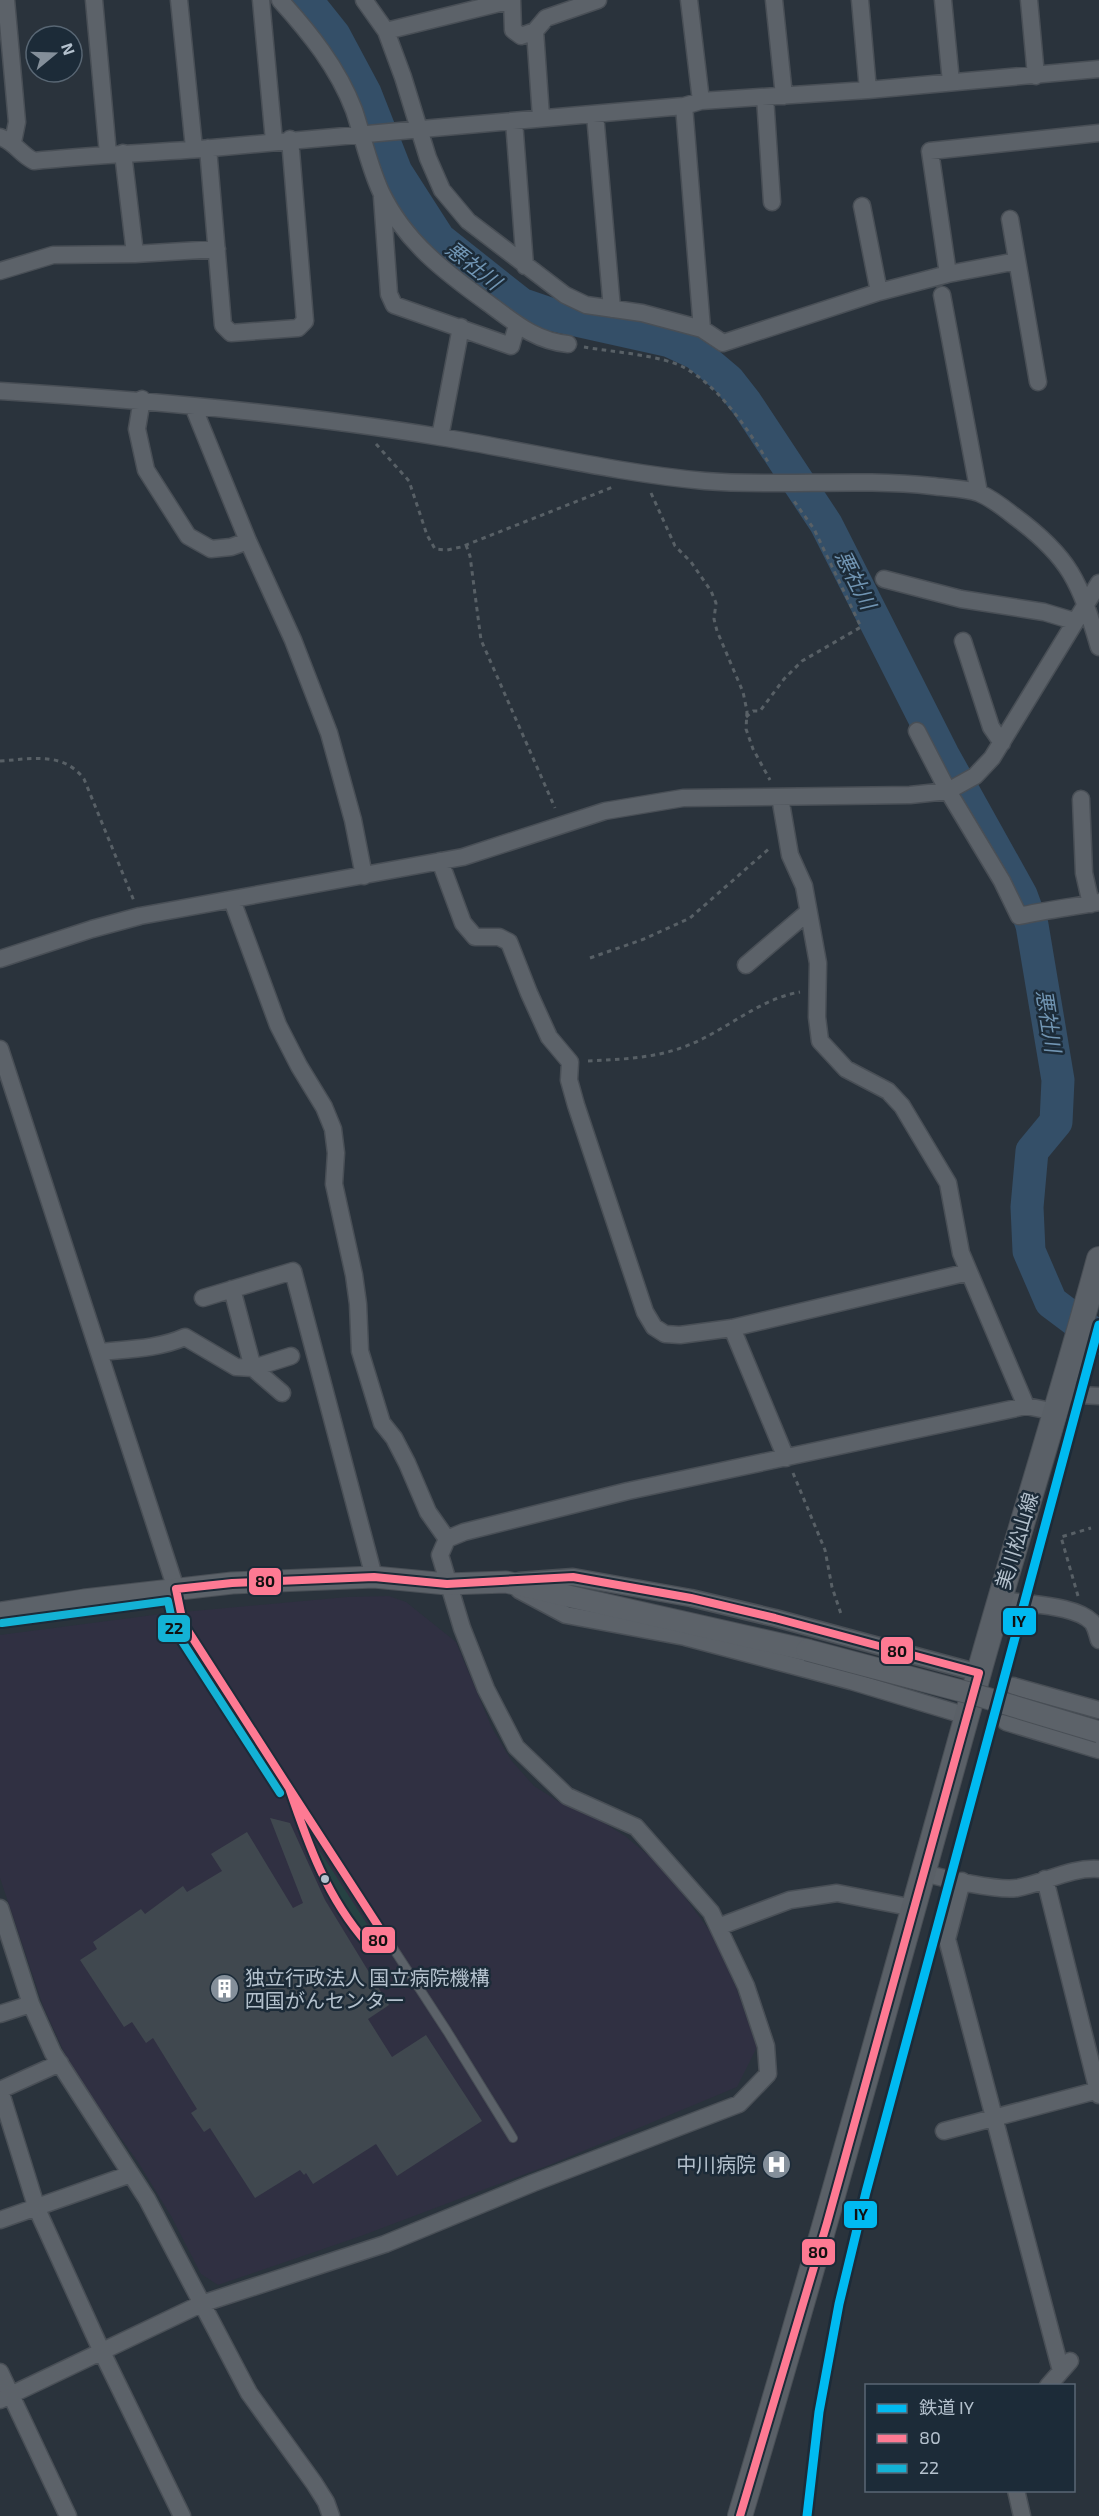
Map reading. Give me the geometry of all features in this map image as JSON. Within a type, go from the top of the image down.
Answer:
[{"type":"main road","name":"美川松山線","points":[[740,2516],[827,2223],[979,1672],[1060,1401],[1099,1259]]},
{"type":"street","points":[[6,0],[17,122],[7,139],[22,154],[34,161],[684,106],[701,101],[868,90],[1099,69]]},
{"type":"street","points":[[94,0],[116,154],[135,254]]},
{"type":"street","points":[[179,0],[217,249],[223,325],[231,333],[298,328],[306,321],[261,0]]},
{"type":"street","points":[[280,0],[326,57],[365,133],[382,193],[389,294],[394,305],[511,346],[517,325]]},
{"type":"street","points":[[363,0],[386,31],[415,130],[442,190],[468,221],[565,296],[586,305],[642,313],[702,329],[723,343],[879,292],[948,274],[1017,261]]},
{"type":"street","points":[[386,31],[512,0],[513,30],[521,36],[535,31],[546,18],[580,3],[598,0]]},
{"type":"street","points":[[689,0],[701,101]]},
{"type":"street","points":[[774,0],[784,96]]},
{"type":"street","points":[[860,0],[868,90]]},
{"type":"street","points":[[944,0],[951,81]]},
{"type":"street","points":[[1029,0],[1036,76]]},
{"type":"street","points":[[535,31],[541,117]]},
{"type":"street","points":[[765,97],[772,201]]},
{"type":"street","points":[[684,106],[702,329]]},
{"type":"street","points":[[595,114],[612,309]]},
{"type":"street","points":[[514,121],[525,266]]},
{"type":"street","points":[[948,274],[930,151],[1099,133]]},
{"type":"street","points":[[382,193],[408,234],[435,264],[517,325],[549,342],[568,344]]},
{"type":"street","points":[[862,206],[879,292]]},
{"type":"street","points":[[1010,219],[1038,382]]},
{"type":"street","points":[[0,272],[53,255],[135,254],[217,249]]},
{"type":"street","points":[[942,295],[979,493]]},
{"type":"street","points":[[440,437],[461,327]]},
{"type":"street","points":[[0,391],[142,399],[358,424],[643,473],[704,481],[785,484],[903,483],[979,493],[1032,529],[1055,550],[1072,573],[1086,603],[1099,647]]},
{"type":"street","points":[[142,399],[137,429],[146,470],[188,536],[212,549],[231,547],[248,541]]},
{"type":"street","points":[[193,406],[248,541],[293,640],[329,733],[353,820],[364,876]]},
{"type":"street","points":[[884,579],[962,599],[1044,612],[1074,621]]},
{"type":"street","points":[[0,959],[140,916],[463,857],[605,811],[683,798],[910,795],[951,790],[975,776],[992,758],[1099,583]]},
{"type":"street","points":[[963,641],[991,727],[1002,743]]},
{"type":"street","points":[[917,731],[1002,881],[1019,916],[1040,910],[1057,910],[1095,903],[1084,873],[1081,799]]},
{"type":"street","points":[[780,797],[790,855],[804,886],[818,963],[817,1017],[820,1041],[846,1069],[888,1091],[902,1106],[948,1183],[961,1253],[1026,1406]]},
{"type":"street","points":[[440,861],[463,922],[475,937],[499,937],[509,942],[549,1037],[570,1062],[569,1080],[576,1105],[645,1312],[654,1327],[665,1334],[680,1335],[732,1328],[969,1272]]},
{"type":"street","points":[[232,900],[278,1026],[324,1107],[333,1129],[336,1153],[334,1184],[354,1275],[360,1351],[382,1423],[394,1438],[407,1462],[428,1512],[447,1539]]},
{"type":"street","points":[[746,965],[808,912]]},
{"type":"street","points":[[0,1049],[176,1589]]},
{"type":"street","points":[[203,1298],[293,1271],[374,1577]]},
{"type":"street","points":[[232,1289],[253,1368],[282,1393]]},
{"type":"street","points":[[732,1328],[786,1458]]},
{"type":"street","points":[[99,1352],[147,1347],[174,1342],[185,1337],[236,1366],[253,1368],[291,1356]]},
{"type":"street","points":[[6,2397],[201,2304],[385,2244],[739,2104],[768,2074],[766,2046],[746,1986],[711,1912],[636,1827],[567,1796],[516,1747],[486,1689],[447,1584],[440,1555],[447,1539],[464,1532],[628,1491],[1080,1395],[1099,1396]]},
{"type":"street","points":[[0,1613],[84,1599],[232,1583],[374,1577],[447,1584],[573,1577],[691,1598],[979,1672]]},
{"type":"street","points":[[506,1582],[807,1650],[973,1694],[1099,1732]]},
{"type":"street","points":[[506,1582],[566,1616],[695,1640],[840,1678],[967,1716]]},
{"type":"street","points":[[1000,1599],[1070,1610],[1083,1615],[1094,1624],[1099,1640]]},
{"type":"street","points":[[1013,1686],[1099,1710]]},
{"type":"street","points":[[1053,1736],[1044,1724],[1046,1709],[1063,1700]]},
{"type":"street","points":[[1006,1722],[1099,1750]]},
{"type":"street","points":[[925,1874],[1016,1888],[1076,1870],[1099,1869]]},
{"type":"street","points":[[944,2132],[1099,2092],[1046,1879]]},
{"type":"street","points":[[962,1881],[947,1939],[1065,2366],[1049,2384]]},
{"type":"street","points":[[718,1928],[790,1900],[837,1893],[914,1908]]},
{"type":"street","points":[[0,1908],[31,2004],[60,2063],[147,2199],[249,2393],[314,2483],[326,2502],[331,2516]]},
{"type":"street","points":[[0,2014],[31,2004]]},
{"type":"street","points":[[60,2063],[0,2090],[37,2208],[102,2352],[182,2516]]},
{"type":"street","points":[[0,2220],[131,2174]]},
{"type":"street","points":[[0,2372],[6,2397],[69,2516]]},
{"type":"street","points":[[1016,2492],[1022,2516]]},
{"type":"lane","points":[[176,1589],[183,1623],[513,2138]]},
{"type":"lane","points":[[288,1784],[304,1834],[326,1884],[350,1925],[367,1943],[386,1938]]},
{"type":"path","points":[[568,344],[666,361],[684,368],[714,393],[741,421],[814,529],[861,627],[802,661],[784,679],[760,711],[753,711],[746,717]]},
{"type":"path","points":[[358,424],[409,481],[427,535],[435,549],[447,550],[466,545],[629,481],[643,473],[675,546],[691,562],[716,603],[714,619],[743,692],[746,729],[753,749],[780,797]]},
{"type":"path","points":[[466,545],[470,556],[481,640],[562,825]]},
{"type":"path","points":[[0,761],[48,758],[69,764],[78,771],[84,779],[140,916]]},
{"type":"path","points":[[590,958],[644,939],[690,918],[786,834]]},
{"type":"path","points":[[570,1062],[651,1057],[676,1051],[702,1040],[760,1007],[791,994],[817,989]]},
{"type":"path","points":[[786,1458],[825,1550],[832,1587],[842,1616],[861,1642]]},
{"type":"path","points":[[1083,1615],[1061,1537],[1091,1528]]},
{"type":"shaded area","points":[[389,1596],[406,1602],[456,1642],[492,1728],[511,1760],[534,1786],[561,1803],[598,1819],[625,1836],[654,1860],[682,1893],[712,1934],[736,1987],[757,2047],[737,2087],[552,2164],[361,2236],[218,2285],[201,2274],[171,2216],[138,2162],[73,2072],[43,2006],[0,1878],[0,1635],[161,1614],[347,1597]]},
{"type":"green space","points":[[310,1836],[369,1927],[368,1930],[361,1927],[344,1905]]},
{"type":"building","name":"独立行政法人 国立病院機構 四国がんセンター","points":[[270,1818],[290,1823],[325,1900],[389,2005],[368,2019],[392,2057],[426,2035],[482,2121],[397,2176],[376,2144],[313,2184],[306,2173],[304,2175],[300,2170],[255,2198],[210,2128],[204,2132],[191,2113],[197,2109],[153,2038],[146,2043],[132,2022],[124,2027],[80,1960],[97,1949],[93,1942],[141,1909],[145,1914],[183,1886],[187,1892],[222,1871],[211,1854],[247,1832],[293,1908],[303,1903]]},
{"type":"waterway","name":"悪社川","points":[[306,0],[334,35],[365,93],[396,172],[439,239],[521,304],[553,315],[670,341],[696,353],[728,380],[746,403],[826,524],[943,755],[1021,895],[1032,925],[1058,1080],[1056,1122],[1032,1151],[1027,1207],[1029,1251],[1051,1302],[1099,1338]]},
{"type":"rail line","name":"IY","points":[[807,2516],[819,2412],[839,2304],[866,2192],[1099,1325]]},
{"type":"transit line","name":"80","points":[[289,1788],[183,1623],[176,1589],[232,1583],[374,1577],[447,1584],[573,1577],[691,1598],[775,1618],[979,1673],[827,2223],[740,2516]]},
{"type":"transit line","name":"22","points":[[2,1623],[168,1601],[174,1629],[280,1793]]},
{"type":"transit line","name":"80","points":[[289,1788],[386,1938],[367,1943],[341,1908],[311,1850],[289,1788]]},
{"type":"place","name":"独立行政法人 国立病院機構 四国がんセンター","points":[[224,1989]]},
{"type":"place","name":"中川病院","points":[[777,2165]]}]
